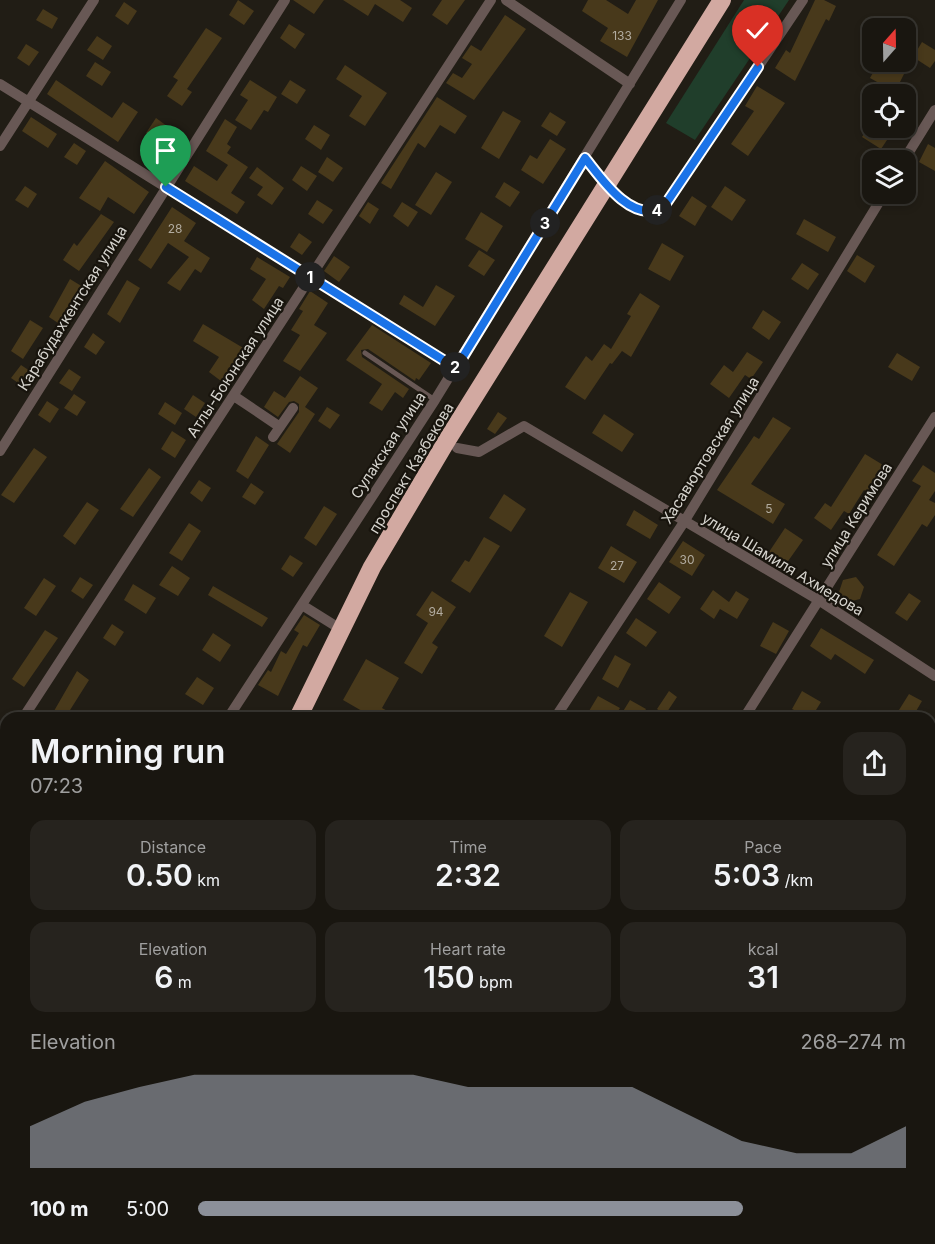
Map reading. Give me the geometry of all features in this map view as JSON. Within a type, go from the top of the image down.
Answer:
[{"type":"highway","name":"проспект Казбекова","points":[[312,712],[383,572],[537,321],[609,189],[722,0]]},
{"type":"highway","name":"проспект Казбекова","points":[[301,712],[372,567],[446,442],[732,0]]},
{"type":"street","points":[[0,146],[94,0]]},
{"type":"street","name":"Карабудахкентская улица","points":[[0,451],[285,0]]},
{"type":"street","name":"Атлы-Боюнская улица","points":[[27,712],[491,0]]},
{"type":"street","points":[[506,0],[630,84]]},
{"type":"street","name":"Сулакская улица","points":[[232,712],[456,368],[681,0]]},
{"type":"street","points":[[585,158],[609,189],[640,210],[654,211],[664,207],[803,0]]},
{"type":"street","points":[[0,84],[456,368]]},
{"type":"street","points":[[910,150],[935,110]]},
{"type":"street","name":"Хасавюртовская улица","points":[[559,712],[684,522],[878,204]]},
{"type":"street","points":[[234,396],[280,427]]},
{"type":"street","points":[[273,436],[293,408]]},
{"type":"street","name":"улица Керимова","points":[[748,712],[935,417]]},
{"type":"street","name":"улица Шамиля Ахмедова","points":[[457,448],[479,452],[524,426],[820,601],[935,676]]},
{"type":"street","points":[[302,605],[334,625]]},
{"type":"lane","points":[[365,353],[435,400]]},
{"type":"green space","points":[[744,0],[789,0],[695,140],[666,123]]},
{"type":"building","points":[[238,0],[254,11],[244,25],[229,15]]},
{"type":"building","points":[[293,0],[324,0],[314,14]]},
{"type":"building","points":[[343,0],[400,0],[412,8],[403,22],[375,4],[368,16]]},
{"type":"building","points":[[442,0],[465,0],[447,25],[432,15]]},
{"type":"building","points":[[588,0],[606,0],[628,14],[636,0],[658,0],[627,57],[600,41],[608,28],[582,11]]},
{"type":"building","points":[[815,0],[824,0],[836,6],[829,21],[826,19],[795,81],[775,68],[786,50],[790,53]]},
{"type":"building","points":[[124,2],[137,11],[128,25],[115,16]]},
{"type":"building","points":[[43,9],[58,18],[52,29],[36,20]]},
{"type":"building","points":[[505,15],[526,29],[474,100],[446,83],[453,73],[462,78],[472,64],[462,58],[471,45],[481,51]]},
{"type":"building","points":[[289,24],[305,34],[295,49],[280,38]]},
{"type":"building","points":[[206,28],[222,38],[187,89],[192,92],[182,106],[167,96],[178,80],[173,77]]},
{"type":"building","points":[[97,36],[112,46],[103,60],[87,50]]},
{"type":"building","points":[[922,42],[935,50],[935,61],[930,68],[916,59],[916,52]]},
{"type":"building","points":[[26,44],[39,52],[29,66],[17,58]]},
{"type":"building","points":[[95,62],[111,72],[102,86],[86,76]]},
{"type":"building","points":[[345,65],[387,93],[365,126],[349,116],[362,96],[336,79]]},
{"type":"building","points":[[873,72],[904,74],[899,84],[881,84],[870,78]]},
{"type":"building","points":[[56,80],[112,118],[123,102],[138,112],[118,142],[47,94]]},
{"type":"building","points":[[250,80],[277,97],[268,112],[264,110],[251,130],[235,120],[248,100],[240,95]]},
{"type":"building","points":[[290,80],[306,90],[297,104],[281,94]]},
{"type":"building","points":[[757,86],[785,103],[748,156],[731,144],[754,111],[745,106]]},
{"type":"building","points":[[437,97],[467,116],[455,134],[440,125],[425,148],[418,143],[391,189],[381,183]]},
{"type":"building","points":[[503,111],[521,121],[499,159],[481,148]]},
{"type":"building","points":[[550,112],[566,122],[557,136],[541,126]]},
{"type":"building","points":[[31,117],[57,134],[48,148],[22,131]]},
{"type":"building","points":[[156,118],[171,129],[162,143],[146,133]]},
{"type":"building","points":[[225,119],[237,127],[227,144],[231,147],[227,153],[248,167],[231,193],[245,202],[237,214],[185,181],[194,166],[217,181],[228,165],[206,151]]},
{"type":"building","points":[[314,125],[330,135],[321,150],[305,139]]},
{"type":"building","points":[[864,138],[888,138],[881,149]]},
{"type":"building","points":[[550,139],[566,149],[543,184],[521,170],[530,155],[537,159]]},
{"type":"building","points":[[74,143],[86,151],[77,165],[64,157]]},
{"type":"building","points":[[928,144],[935,148],[935,171],[919,162]]},
{"type":"building","points":[[327,157],[343,168],[333,182],[318,172]]},
{"type":"building","points":[[105,161],[149,192],[134,214],[108,197],[100,211],[79,198]]},
{"type":"building","points":[[301,166],[317,176],[307,191],[292,180]]},
{"type":"building","points":[[257,167],[284,188],[272,205],[257,195],[263,187],[249,178]]},
{"type":"building","points":[[436,172],[452,182],[431,215],[415,205]]},
{"type":"building","points":[[504,182],[520,192],[510,207],[495,197]]},
{"type":"building","points":[[25,186],[37,194],[28,208],[15,200]]},
{"type":"building","points":[[725,186],[746,200],[732,221],[711,207]]},
{"type":"building","points":[[692,196],[707,206],[695,226],[679,216]]},
{"type":"building","points":[[317,200],[333,210],[323,224],[308,214]]},
{"type":"building","points":[[368,202],[379,209],[370,224],[359,216]]},
{"type":"building","points":[[402,202],[418,212],[408,227],[393,216]]},
{"type":"building","points":[[172,207],[196,223],[184,241],[210,258],[201,273],[195,269],[180,291],[167,283],[189,257],[168,243],[151,269],[138,260]]},
{"type":"building","points":[[481,212],[503,226],[487,252],[465,239]]},
{"type":"building","points":[[101,214],[114,222],[79,271],[63,260],[74,243],[77,246]]},
{"type":"building","points":[[804,219],[836,237],[828,252],[796,234]]},
{"type":"building","points":[[299,233],[312,242],[302,255],[290,247]]},
{"type":"building","points":[[662,243],[684,256],[670,281],[648,269]]},
{"type":"building","points":[[479,250],[495,260],[484,276],[468,266]]},
{"type":"building","points":[[857,255],[875,266],[865,283],[847,271]]},
{"type":"building","points":[[334,256],[350,267],[339,282],[324,271]]},
{"type":"building","points":[[257,257],[290,277],[283,288],[279,286],[264,309],[252,300],[266,279],[250,269]]},
{"type":"building","points":[[802,263],[819,274],[808,290],[791,279]]},
{"type":"building","points":[[70,279],[83,287],[61,325],[49,317]]},
{"type":"building","points":[[127,280],[140,288],[120,323],[107,314]]},
{"type":"building","points":[[436,285],[455,296],[435,326],[399,304],[404,295],[423,307]]},
{"type":"building","points":[[310,291],[328,303],[314,325],[327,333],[300,371],[283,361],[300,335],[291,330],[303,311],[299,309]]},
{"type":"building","points":[[640,293],[660,306],[631,357],[622,351],[612,364],[610,363],[585,400],[565,387],[586,356],[592,361],[604,344],[611,349],[631,316],[627,314]]},
{"type":"building","points":[[763,310],[781,322],[769,340],[752,328]]},
{"type":"building","points":[[30,320],[43,328],[23,359],[11,351]]},
{"type":"building","points":[[203,324],[245,349],[221,381],[209,372],[219,357],[193,341]]},
{"type":"building","points":[[372,325],[431,363],[419,380],[416,378],[415,381],[368,349],[361,350],[362,357],[409,389],[403,398],[395,392],[382,411],[369,403],[382,384],[346,360]]},
{"type":"building","points":[[93,333],[105,342],[96,355],[84,347]]},
{"type":"building","points":[[747,352],[763,362],[751,379],[745,375],[729,398],[710,384],[724,365],[733,372]]},
{"type":"building","points":[[897,353],[920,367],[912,381],[888,367]]},
{"type":"building","points":[[21,365],[33,373],[24,387],[11,378]]},
{"type":"building","points":[[69,369],[81,377],[72,391],[59,383]]},
{"type":"building","points":[[300,376],[318,388],[305,407],[315,414],[290,453],[277,444],[299,412],[299,404],[294,401],[289,402],[278,417],[264,407],[274,391],[285,398]]},
{"type":"building","points":[[74,394],[86,402],[77,416],[64,408]]},
{"type":"building","points":[[193,395],[205,403],[196,417],[184,409]]},
{"type":"building","points":[[47,401],[59,409],[50,423],[38,415]]},
{"type":"building","points":[[165,402],[182,413],[175,425],[158,414]]},
{"type":"building","points":[[327,407],[340,415],[330,429],[318,421]]},
{"type":"building","points":[[498,412],[507,418],[495,434],[487,429]]},
{"type":"building","points":[[604,414],[634,434],[622,452],[592,433]]},
{"type":"building","points":[[773,417],[791,428],[751,484],[785,504],[773,524],[717,490],[754,436],[759,439]]},
{"type":"building","points":[[172,431],[186,440],[175,458],[161,449]]},
{"type":"building","points":[[256,436],[269,445],[248,479],[236,471]]},
{"type":"building","points":[[34,448],[47,457],[14,503],[1,495]]},
{"type":"building","points":[[865,454],[888,468],[872,495],[864,490],[849,514],[844,511],[831,530],[814,518],[825,503],[831,507]]},
{"type":"building","points":[[923,465],[935,473],[935,491],[929,500],[935,503],[935,515],[927,527],[922,524],[894,566],[877,555],[921,486],[912,481]]},
{"type":"building","points":[[149,468],[161,477],[133,517],[120,509]]},
{"type":"building","points":[[199,480],[211,488],[202,502],[190,493]]},
{"type":"building","points":[[251,483],[264,492],[255,505],[242,497]]},
{"type":"building","points":[[504,494],[526,509],[511,532],[489,518]]},
{"type":"building","points":[[87,502],[99,510],[75,545],[63,536]]},
{"type":"building","points":[[324,506],[337,514],[316,546],[304,538]]},
{"type":"building","points":[[634,510],[658,525],[650,539],[626,525]]},
{"type":"building","points":[[189,523],[201,531],[182,561],[169,553]]},
{"type":"building","points":[[785,528],[803,540],[786,564],[769,552]]},
{"type":"building","points":[[484,537],[500,546],[470,593],[451,581],[465,560],[469,562]]},
{"type":"building","points":[[683,541],[705,555],[692,576],[669,562]]},
{"type":"building","points":[[611,546],[637,562],[624,583],[598,568]]},
{"type":"building","points":[[290,555],[303,563],[293,577],[281,569]]},
{"type":"building","points":[[172,566],[190,578],[178,596],[159,585]]},
{"type":"building","points":[[80,577],[93,585],[83,599],[71,591]]},
{"type":"building","points":[[856,577],[864,587],[860,599],[848,602],[839,592],[843,580]]},
{"type":"building","points":[[44,578],[56,586],[36,616],[24,608]]},
{"type":"building","points":[[659,582],[681,597],[669,614],[647,599]]},
{"type":"building","points":[[133,584],[156,598],[146,614],[124,600]]},
{"type":"building","points":[[213,586],[268,618],[262,627],[208,595]]},
{"type":"building","points":[[713,590],[729,602],[736,591],[749,599],[737,619],[720,609],[714,619],[700,609]]},
{"type":"building","points":[[432,591],[456,607],[432,643],[438,647],[422,674],[404,663],[428,623],[416,615]]},
{"type":"building","points":[[570,592],[588,602],[562,647],[544,636]]},
{"type":"building","points":[[909,593],[921,601],[907,621],[895,613]]},
{"type":"building","points":[[304,615],[320,625],[307,647],[303,645],[278,696],[258,685],[268,670],[271,672],[281,651],[286,654],[299,633],[294,630]]},
{"type":"building","points":[[636,618],[657,632],[646,647],[626,633]]},
{"type":"building","points":[[773,622],[789,631],[776,654],[760,646]]},
{"type":"building","points":[[112,624],[124,632],[115,646],[103,638]]},
{"type":"building","points":[[821,628],[874,660],[865,674],[835,654],[831,660],[810,646]]},
{"type":"building","points":[[45,630],[58,638],[24,687],[12,679]]},
{"type":"building","points":[[213,633],[231,645],[220,662],[202,650]]},
{"type":"building","points":[[615,655],[631,664],[618,688],[602,679]]},
{"type":"building","points":[[366,659],[399,678],[382,708],[389,712],[361,712],[343,700]]},
{"type":"building","points":[[77,671],[89,680],[69,712],[54,711]]},
{"type":"building","points":[[197,677],[214,688],[203,705],[185,694]]},
{"type":"building","points":[[669,691],[677,697],[667,712],[657,709]]},
{"type":"building","points":[[802,691],[821,702],[815,712],[798,712],[792,709]]},
{"type":"building","points":[[909,694],[922,701],[916,712],[899,710]]},
{"type":"building","points":[[598,696],[620,708],[618,712],[589,711]]},
{"type":"building","points":[[630,700],[646,709],[644,712],[623,712]]},
{"type":"route","points":[[166,187],[456,368],[585,158],[612,192],[640,210],[648,212],[659,210],[664,207],[758,67]]}]
